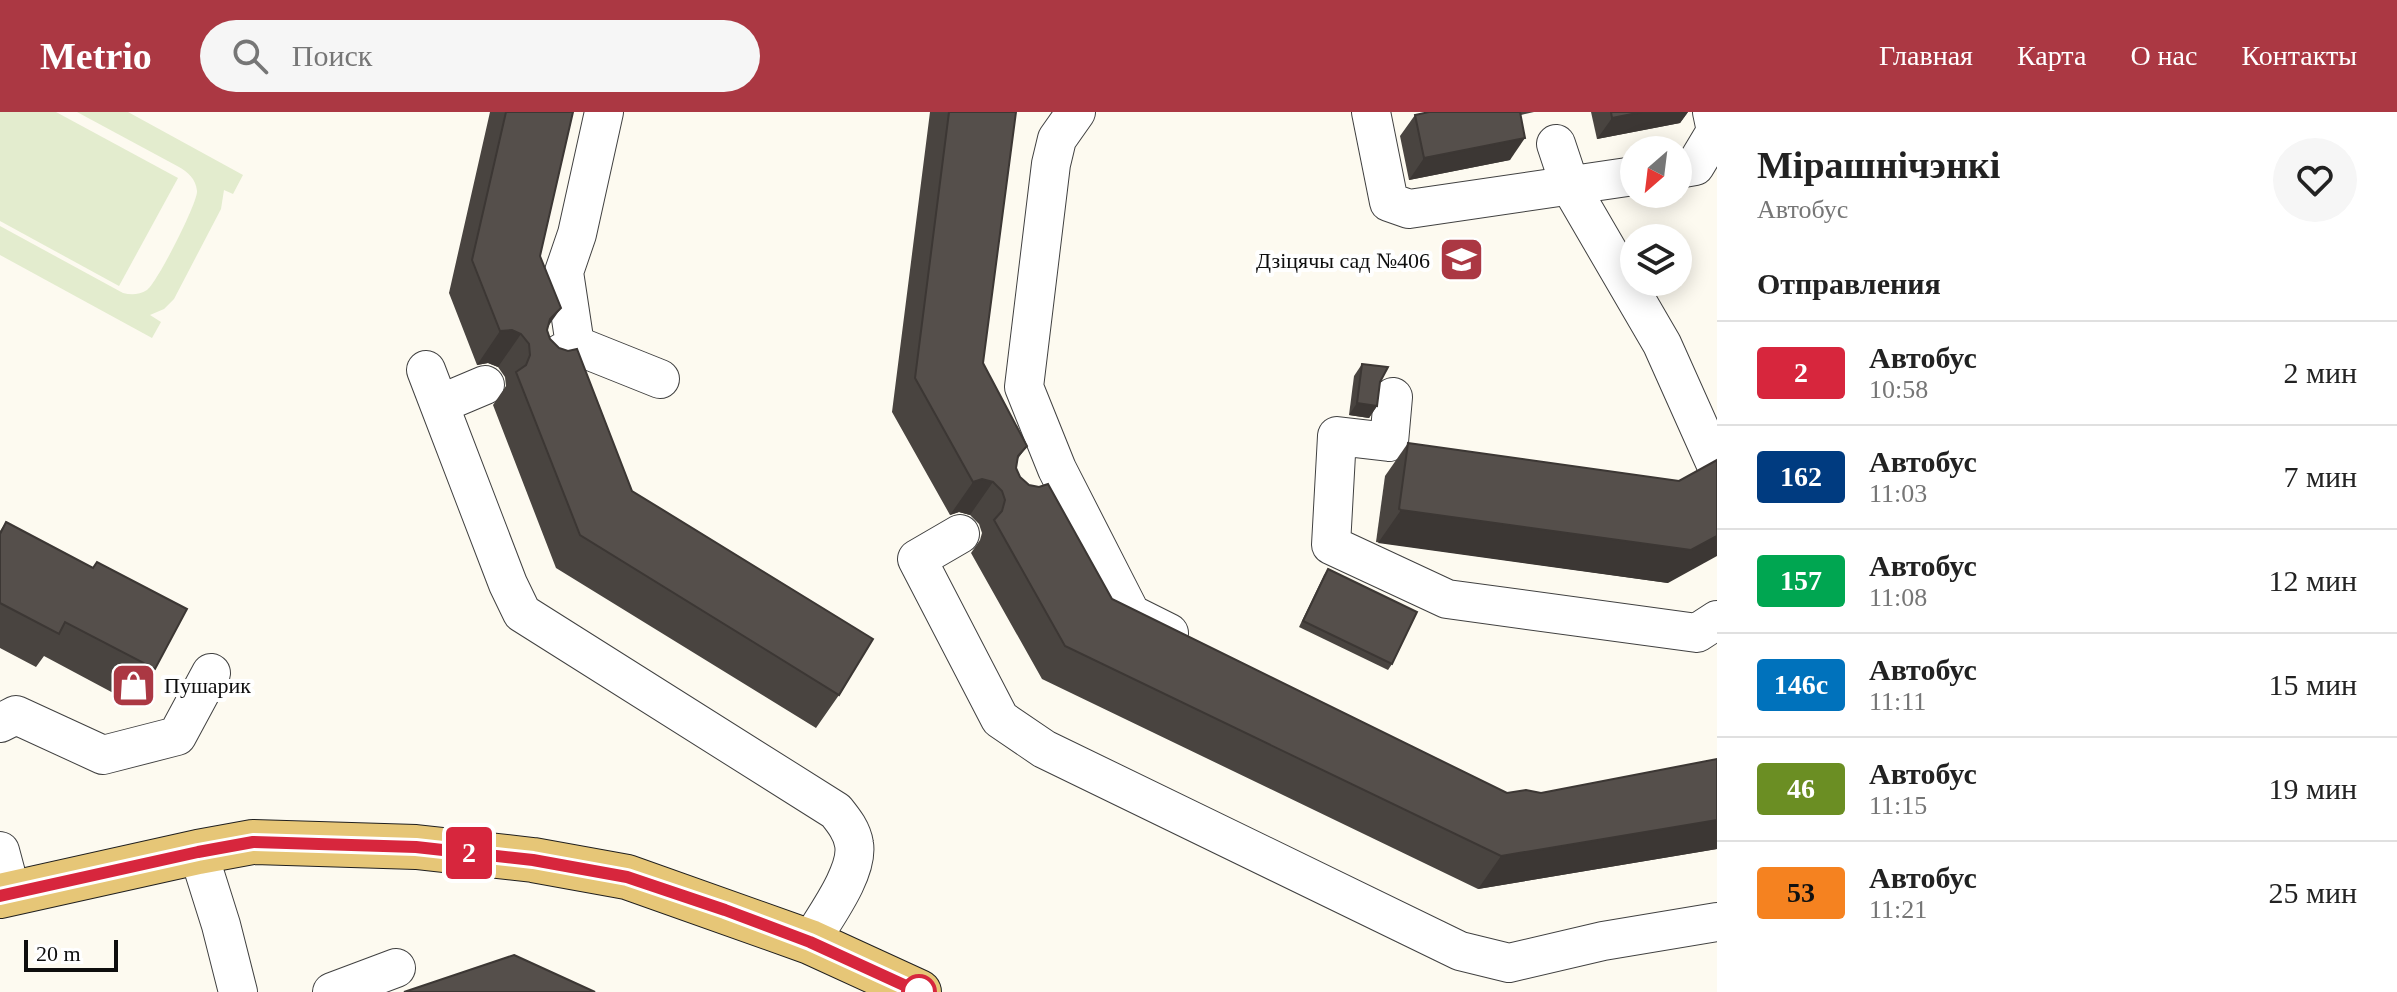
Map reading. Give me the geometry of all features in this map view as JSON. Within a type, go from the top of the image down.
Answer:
[{"type":"main road","points":[[6,894],[253,842],[416,847],[533,860],[627,877],[810,942],[919,992]]},
{"type":"lane","points":[[604,112],[577,234],[564,272],[560,354],[660,379]]},
{"type":"lane","points":[[1076,112],[1057,139],[1051,164],[1024,387],[1057,469],[1131,614],[1202,649]]},
{"type":"lane","points":[[1371,112],[1389,202],[1409,209],[1620,178]]},
{"type":"lane","points":[[1692,167],[1716,131],[1712,112]]},
{"type":"lane","points":[[1556,144],[1570,186],[1708,420],[1717,467]]},
{"type":"lane","points":[[485,385],[433,387],[508,584],[522,613],[836,811],[848,826],[855,846],[852,870],[810,942]]},
{"type":"lane","points":[[1393,397],[1389,442],[1337,436],[1331,545],[1447,599],[1697,633],[1717,620]]},
{"type":"lane","points":[[1025,491],[1057,469]]},
{"type":"lane","points":[[960,534],[917,559],[1000,719],[1055,755],[1460,951],[1509,963],[1603,941],[1717,922]]},
{"type":"lane","points":[[0,723],[16,715],[103,755],[177,736],[211,673]]},
{"type":"lane","points":[[0,851],[6,894]]},
{"type":"lane","points":[[198,852],[238,992]]},
{"type":"lane","points":[[332,992],[396,968]]},
{"type":"green space","points":[[0,112],[56,112],[178,178],[119,286],[0,221]]},
{"type":"green space","points":[[77,112],[128,112],[243,175],[233,194],[224,190],[221,209],[174,299],[164,309],[150,315],[161,322],[152,338],[0,255],[0,226],[123,293],[132,294],[147,290],[167,258],[196,198],[193,179],[179,167]]},
{"type":"building","points":[[506,112],[573,112],[540,256],[561,308],[550,319],[547,330],[550,339],[559,348],[568,351],[577,349],[632,491],[873,639],[839,695],[580,535],[516,372],[526,365],[530,355],[529,344],[521,334],[512,330],[500,331],[472,260]]},
{"type":"building","points":[[949,112],[1016,112],[983,363],[1027,446],[1018,456],[1016,468],[1020,477],[1029,485],[1039,487],[1048,484],[1112,599],[1507,793],[1526,790],[1541,793],[1717,759],[1717,820],[1501,856],[1065,646],[994,520],[1002,511],[1005,500],[1002,491],[993,482],[982,479],[973,482],[915,378]]},
{"type":"building","points":[[1429,112],[1520,112],[1525,138],[1424,158],[1415,115]]},
{"type":"building","points":[[1611,112],[1642,112],[1612,118]]},
{"type":"building","points":[[1362,364],[1388,367],[1380,382],[1377,406],[1357,403]]},
{"type":"building","points":[[1408,443],[1679,481],[1717,460],[1717,536],[1691,550],[1401,510]]},
{"type":"building","points":[[6,522],[93,568],[97,562],[187,609],[155,669],[65,622],[59,634],[0,603],[0,534]]},
{"type":"building","points":[[1328,569],[1417,612],[1392,664],[1303,621]]},
{"type":"building","points":[[514,955],[595,992],[404,992]]},
{"type":"bus line","name":"2","points":[[0,896],[253,842],[416,847],[533,860],[627,877],[810,942],[919,992]]},
{"type":"place","name":"Дзіцячы сад №406","points":[[1461,260]]},
{"type":"place","name":"Пушарик","points":[[133,685]]}]
